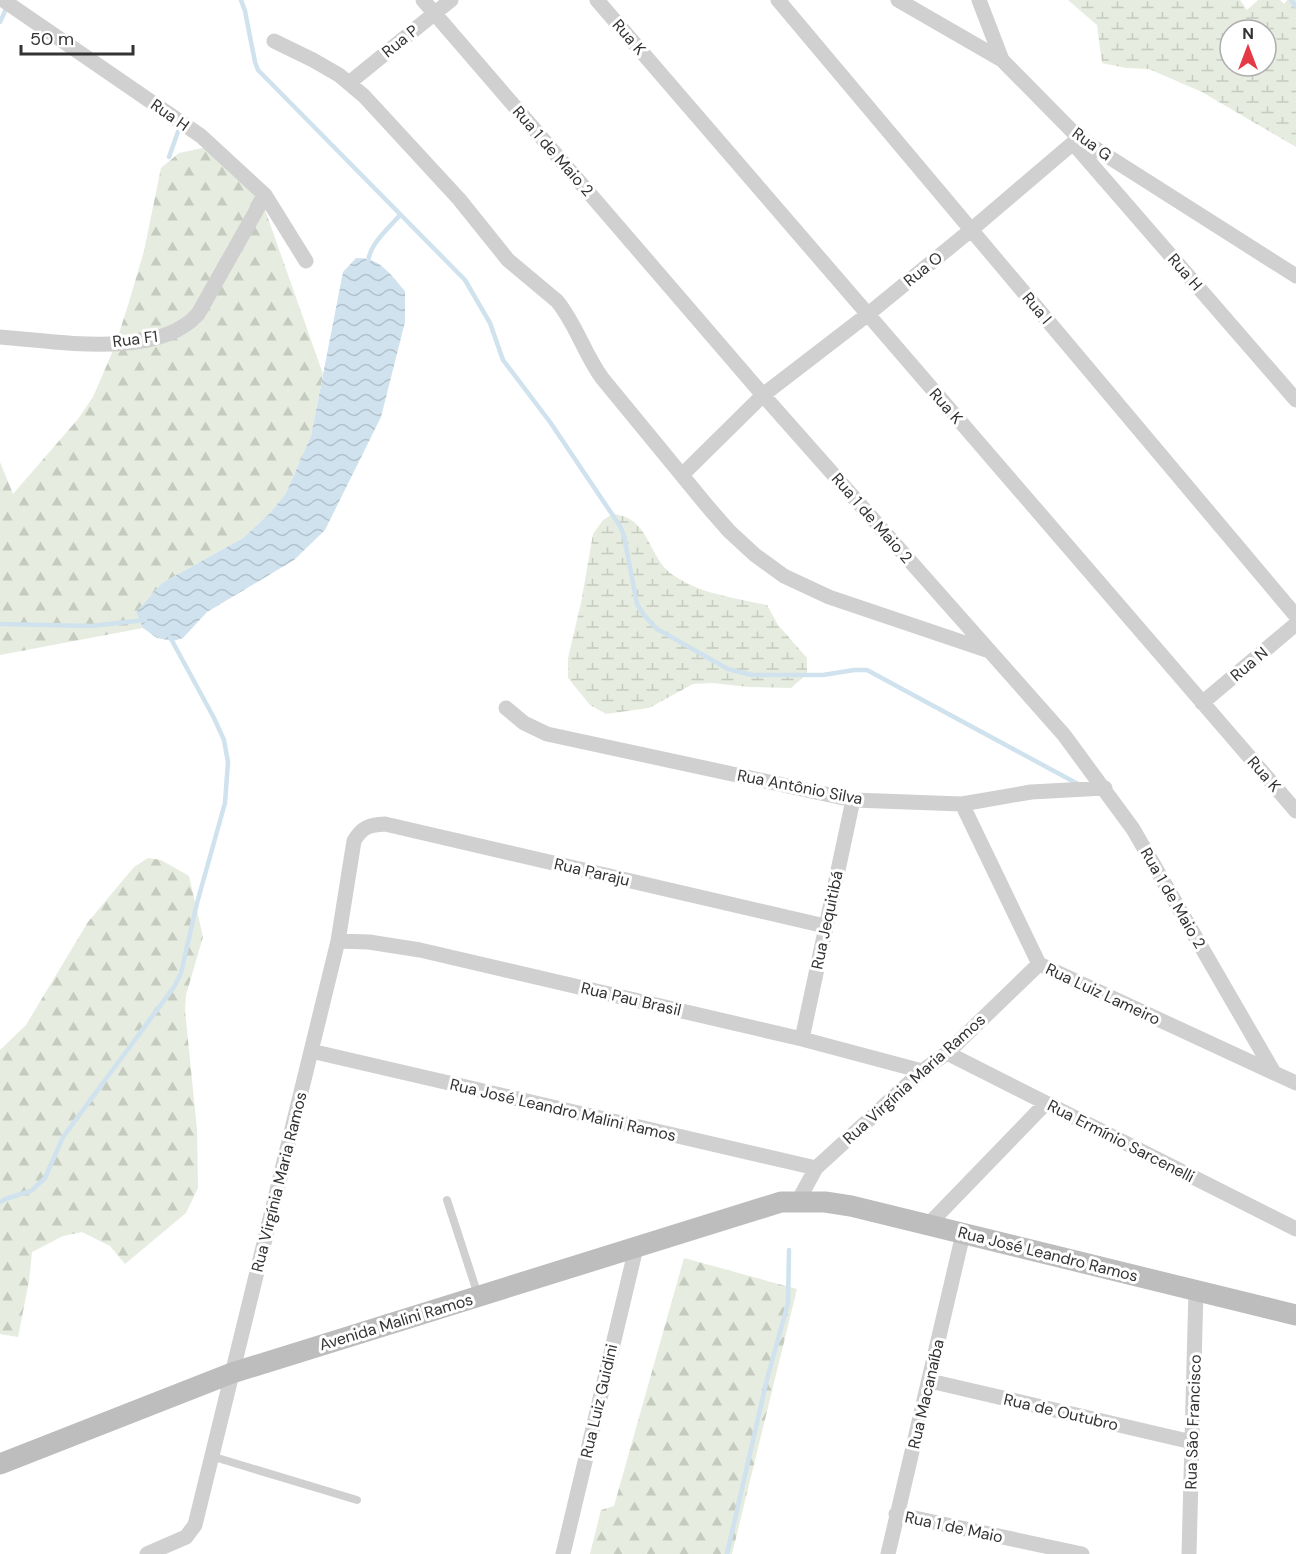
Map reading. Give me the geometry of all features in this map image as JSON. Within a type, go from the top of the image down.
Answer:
[{"type":"street","name":"Rua H","points":[[3,0],[201,136],[265,195],[306,261]]},
{"type":"street","name":"Rua 1 de Maio 2","points":[[423,0],[763,395],[1064,735],[1105,788],[1132,828],[1273,1071]]},
{"type":"street","name":"Rua P","points":[[349,83],[452,0]]},
{"type":"street","name":"Rua K","points":[[597,0],[1296,811]]},
{"type":"street","name":"Rua I","points":[[778,0],[1296,616]]},
{"type":"street","name":"Rua G","points":[[898,0],[1002,60],[1076,141],[1296,276]]},
{"type":"street","points":[[980,0],[1002,60]]},
{"type":"street","points":[[274,41],[313,60],[349,83],[364,96],[459,198],[508,260],[557,301],[564,309],[597,371],[729,531],[755,555],[784,576],[829,597],[989,651]]},
{"type":"street","name":"Rua H","points":[[1076,141],[1296,400]]},
{"type":"street","name":"Rua O","points":[[682,475],[763,395],[867,315],[1076,141]]},
{"type":"street","name":"Rua F1","points":[[0,337],[95,343],[128,342],[158,338],[176,331],[190,323],[198,314],[265,195]]},
{"type":"street","name":"Rua N","points":[[1202,703],[1296,624]]},
{"type":"street","name":"Rua Antônio Silva","points":[[506,708],[524,723],[547,734],[853,800],[962,804],[1031,792],[1105,788]]},
{"type":"street","name":"Rua Jequitibá","points":[[802,1040],[853,800]]},
{"type":"street","name":"Rua Luiz Lameiro","points":[[962,804],[1039,964],[1296,1083]]},
{"type":"street","name":"Rua Paraju","points":[[360,831],[369,825],[385,824],[825,926]]},
{"type":"street","name":"Rua Virgínia Maria Ramos","points":[[147,1554],[186,1537],[195,1525],[338,941],[354,841],[360,831]]},
{"type":"street","name":"Rua Pau Brasil","points":[[338,941],[369,942],[420,950],[802,1040],[922,1071]]},
{"type":"street","name":"Rua Virgínia Maria Ramos","points":[[798,1201],[816,1168],[922,1071],[947,1053],[1039,964]]},
{"type":"street","name":"Rua José Leandro Malini Ramos","points":[[311,1051],[816,1168]]},
{"type":"street","name":"Rua Ermínio Sarcenelli","points":[[947,1053],[1296,1229]]},
{"type":"street","points":[[928,1225],[1046,1103]]},
{"type":"street","name":"Avenida Malini Ramos","points":[[0,1464],[232,1373],[636,1248],[766,1205],[798,1201]]},
{"type":"street","name":"Rua José Leandro Ramos","points":[[798,1201],[851,1206],[1296,1315]]},
{"type":"street","name":"Rua Macanaíba","points":[[888,1554],[963,1234]]},
{"type":"street","name":"Rua Luiz Guidini","points":[[563,1554],[636,1248]]},
{"type":"street","name":"Rua São Francisco","points":[[1189,1554],[1196,1290]]},
{"type":"street","name":"Rua de Outubro","points":[[930,1381],[1192,1442]]},
{"type":"street","name":"Rua 1 de Maio","points":[[896,1514],[1082,1554]]},
{"type":"lane","points":[[447,1200],[479,1297]]},
{"type":"lane","points":[[211,1456],[357,1500]]},
{"type":"green space","points":[[1068,0],[1240,0],[1247,10],[1258,0],[1280,0],[1284,4],[1287,0],[1296,0],[1296,147],[1202,92],[1149,69],[1126,68],[1102,63],[1097,25]]},
{"type":"green space","points":[[217,145],[263,204],[323,374],[311,436],[286,493],[270,513],[243,538],[162,583],[136,612],[143,628],[0,655],[0,462],[13,494],[78,419],[93,397],[115,346],[144,251],[161,168],[179,153]]},
{"type":"green space","points":[[613,514],[625,517],[642,530],[658,558],[673,575],[695,587],[767,605],[778,625],[807,658],[807,674],[791,688],[693,684],[649,708],[606,714],[590,705],[568,678],[568,658],[581,603],[593,534],[603,520]]},
{"type":"green space","points":[[148,858],[161,860],[189,876],[203,937],[186,995],[185,1010],[197,1130],[198,1188],[186,1213],[125,1264],[110,1246],[82,1232],[63,1236],[32,1252],[18,1337],[0,1334],[0,1050],[26,1025],[88,922],[134,867]]},
{"type":"green space","points":[[684,1258],[797,1289],[732,1554],[590,1554],[601,1510],[614,1506]]},
{"type":"water","points":[[356,258],[372,260],[384,268],[405,291],[405,322],[381,417],[325,530],[294,560],[207,612],[183,638],[173,641],[157,638],[143,628],[136,612],[162,583],[243,538],[270,513],[286,493],[311,436],[343,272]]},
{"type":"waterway","points":[[241,0],[258,70],[465,280],[490,323],[503,360],[550,422],[620,526],[637,604],[657,629],[728,669],[752,675],[823,675],[867,670],[1078,784]]},
{"type":"waterway","points":[[1291,0],[1296,7]]},
{"type":"waterway","points":[[0,22],[6,9]]},
{"type":"waterway","points":[[169,157],[180,126]]},
{"type":"waterway","points":[[368,264],[371,250],[400,215]]},
{"type":"waterway","points":[[0,624],[91,626],[145,620]]},
{"type":"waterway","points":[[0,1202],[31,1191],[45,1178],[63,1137],[174,987],[181,973],[197,903],[225,803],[228,762],[224,740],[214,718],[170,637]]},
{"type":"waterway","points":[[727,1554],[767,1379],[788,1303],[789,1250]]}]
